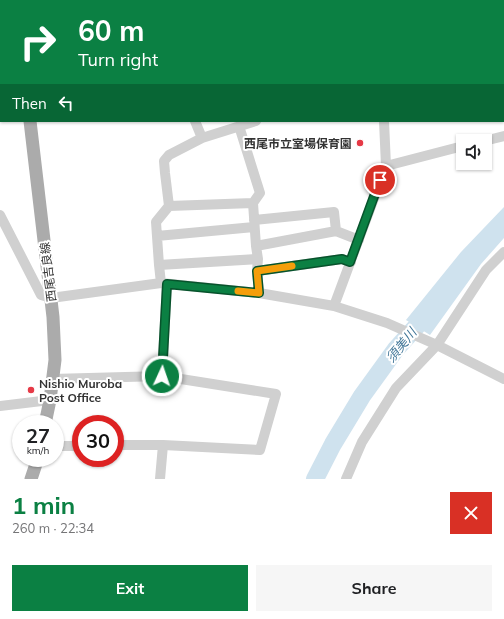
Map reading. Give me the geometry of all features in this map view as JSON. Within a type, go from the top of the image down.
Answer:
[{"type":"main road","name":"西尾吉良線","points":[[30,122],[53,317],[55,360],[47,415]]},
{"type":"main road","points":[[31,479],[35,467]]},
{"type":"street","points":[[195,122],[202,138]]},
{"type":"street","points":[[162,376],[164,284],[159,265],[156,222],[169,206],[164,162],[169,155],[202,138],[253,122]]},
{"type":"street","points":[[334,306],[386,166],[384,122]]},
{"type":"street","points":[[239,126],[260,193],[253,203],[258,258],[257,271],[259,293]]},
{"type":"street","points":[[492,139],[504,136]]},
{"type":"street","points":[[386,166],[456,148]]},
{"type":"street","points":[[169,206],[253,203]]},
{"type":"street","points":[[157,236],[334,212],[336,231]]},
{"type":"street","points":[[0,214],[4,233],[41,295],[51,298],[164,284],[259,293],[334,306],[387,323],[437,345],[504,379]]},
{"type":"street","points":[[256,246],[336,231],[359,240]]},
{"type":"street","points":[[346,479],[362,442],[396,388],[437,345],[486,270],[504,252]]},
{"type":"street","points":[[159,265],[258,258]]},
{"type":"street","points":[[257,271],[342,259],[350,262]]},
{"type":"street","points":[[52,379],[162,376],[276,394],[260,450],[163,445],[124,445]]},
{"type":"street","points":[[0,406],[50,400]]},
{"type":"street","points":[[160,479],[163,445]]},
{"type":"water","points":[[504,207],[504,238],[481,264],[430,335],[406,320],[461,252]]},
{"type":"waterway","name":"須美川","points":[[315,479],[333,444],[362,396],[396,349],[433,308]]},
{"type":"slow traffic","points":[[238,291],[259,293],[257,271],[292,266]]},
{"type":"place","name":"西尾市立室場保育園","points":[[360,143]]},
{"type":"place","name":"Nishio Muroba Post Office","points":[[31,390]]},
{"type":"route","points":[[162,376],[167,284],[259,293],[257,271],[342,259],[350,262],[380,180]]}]
